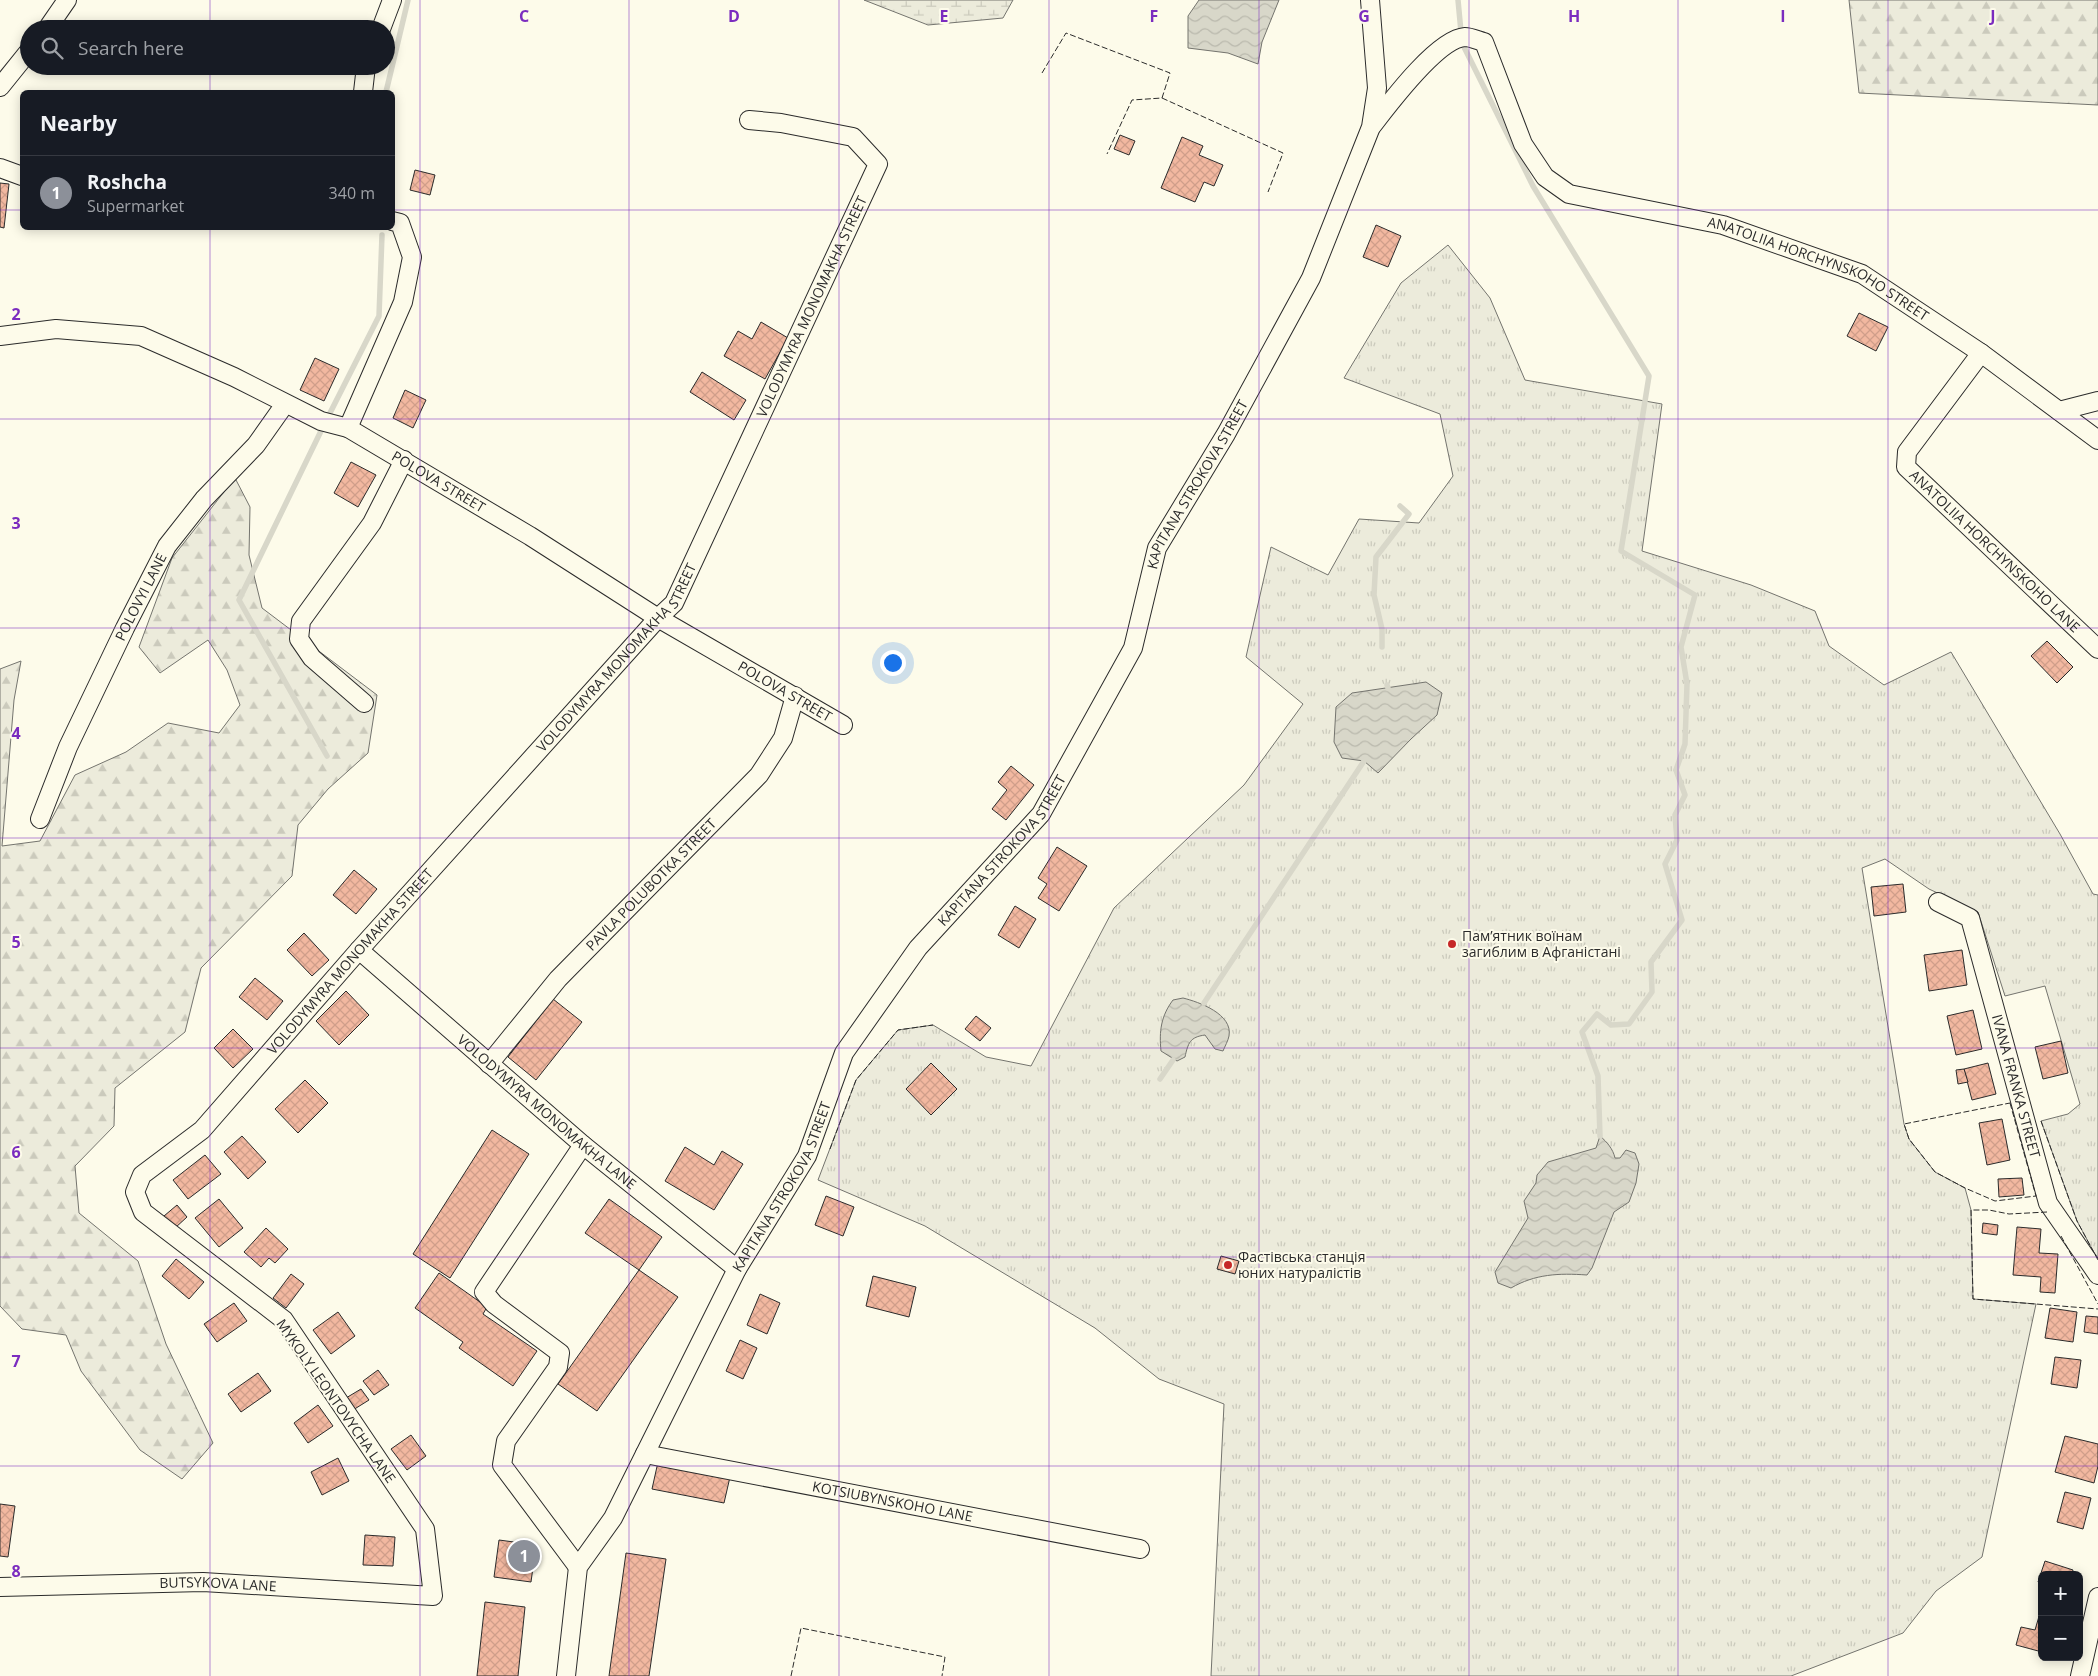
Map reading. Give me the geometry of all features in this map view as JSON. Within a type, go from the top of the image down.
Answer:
[{"type":"street","points":[[53,20],[67,0]]},
{"type":"street","points":[[384,20],[392,0]]},
{"type":"street","name":"KAPITANA STROKOVA STREET","points":[[566,1676],[578,1568],[613,1518],[737,1270],[807,1156],[844,1053],[918,948],[1041,814],[1117,680],[1133,648],[1157,548],[1226,434],[1311,278],[1371,127],[1376,88],[1370,0]]},
{"type":"street","name":"ANATOLIIA HORCHYNSKOHO STREET","points":[[1371,127],[1406,84],[1443,46],[1466,37],[1484,42],[1523,144],[1545,177],[1568,194],[1723,225],[1862,274],[1981,353],[2098,440]]},
{"type":"street","points":[[0,87],[20,63]]},
{"type":"street","points":[[363,90],[365,75]]},
{"type":"street","name":"VOLODYMYRA MONOMAKHA STREET","points":[[142,1175],[202,1130],[359,950],[658,618],[674,603],[878,164],[854,137],[781,123],[749,120]]},
{"type":"street","points":[[0,168],[20,175]]},
{"type":"street","points":[[348,428],[403,302],[412,257],[400,223],[395,222]]},
{"type":"street","name":"POLOVA STREET","points":[[0,336],[56,329],[141,336],[234,377],[321,421],[348,428],[530,536],[658,618],[843,725]]},
{"type":"street","name":"ANATOLIIA HORCHYNSKOHO LANE","points":[[1981,353],[1907,452],[1906,468],[2098,648]]},
{"type":"street","points":[[2060,411],[2098,401]]},
{"type":"street","name":"POLOVYI LANE","points":[[40,819],[68,747],[167,546],[204,499],[256,445],[285,404]]},
{"type":"street","points":[[364,703],[312,658],[299,639],[301,621],[372,523],[404,460]]},
{"type":"street","name":"PAVLA POLUBOTKA STREET","points":[[489,1064],[558,979],[760,775],[783,738],[795,696]]},
{"type":"street","name":"IVANA FRANKA STREET","points":[[1938,902],[1970,918],[2048,1203],[2098,1275]]},
{"type":"street","name":"VOLODYMYRA MONOMAKHA LANE","points":[[359,950],[583,1145],[737,1270]]},
{"type":"street","points":[[578,1568],[502,1465],[506,1441],[558,1368],[560,1353],[494,1304],[484,1292],[583,1145]]},
{"type":"street","name":"MYKOLY LEONTOVYCHA LANE","points":[[142,1175],[135,1192],[143,1212],[284,1320],[425,1530],[434,1596]]},
{"type":"street","name":"KOTSIUBYNSKOHO LANE","points":[[645,1454],[1140,1549]]},
{"type":"street","name":"BUTSYKOVA LANE","points":[[0,1587],[203,1582],[434,1596]]},
{"type":"street","points":[[2080,1676],[2098,1597]]},
{"type":"green space","points":[[864,0],[1013,0],[1003,18],[928,25]]},
{"type":"green space","points":[[1849,0],[2098,0],[2098,105],[1859,93]]},
{"type":"green space","points":[[1448,245],[1490,298],[1525,380],[1662,404],[1642,551],[1751,585],[1815,611],[1829,646],[1884,685],[1951,652],[2060,834],[2093,894],[2098,895],[2098,1260],[2077,1221],[2041,1121],[2068,1114],[2080,1104],[2045,986],[2005,996],[1978,912],[1929,889],[1885,859],[1862,868],[1904,1124],[1909,1139],[1935,1172],[1965,1188],[1971,1210],[1973,1299],[2036,1304],[1982,1557],[1936,1591],[1903,1633],[1791,1676],[1211,1676],[1224,1404],[1159,1379],[1095,1328],[925,1226],[818,1180],[856,1080],[898,1030],[933,1025],[986,1057],[1031,1066],[1114,908],[1244,785],[1303,704],[1246,657],[1271,547],[1328,575],[1359,519],[1419,523],[1453,476],[1440,414],[1344,378],[1401,283]]},
{"type":"green space","points":[[235,478],[250,507],[249,555],[262,608],[377,695],[368,753],[328,789],[298,825],[292,876],[201,968],[185,1032],[115,1088],[114,1126],[75,1166],[79,1213],[138,1261],[166,1344],[213,1443],[182,1479],[140,1450],[81,1371],[66,1335],[22,1329],[0,1306],[0,669],[21,661],[14,700],[2,846],[40,841],[75,775],[126,752],[168,723],[219,733],[240,705],[227,670],[208,640],[160,673],[139,647],[172,558]]},
{"type":"water","points":[[1199,0],[1279,0],[1262,42],[1258,64],[1228,53],[1188,48],[1188,16]]},
{"type":"water","points":[[1426,682],[1442,693],[1437,715],[1378,773],[1364,761],[1342,758],[1334,742],[1336,707],[1352,693]]},
{"type":"water","points":[[1183,998],[1214,1010],[1226,1021],[1229,1028],[1229,1036],[1223,1051],[1215,1049],[1205,1035],[1193,1039],[1189,1044],[1185,1057],[1177,1061],[1161,1051],[1160,1037],[1163,1018],[1173,1000]]},
{"type":"water","points":[[1600,1136],[1609,1146],[1615,1158],[1620,1158],[1626,1150],[1635,1153],[1639,1164],[1636,1183],[1629,1202],[1614,1212],[1592,1268],[1587,1275],[1567,1274],[1538,1277],[1511,1288],[1498,1283],[1495,1272],[1528,1218],[1524,1201],[1536,1183],[1537,1175],[1548,1162],[1596,1148]]},
{"type":"building","points":[[1120,135],[1135,141],[1129,155],[1114,149]]},
{"type":"building","points":[[1182,137],[1203,146],[1199,155],[1223,165],[1214,186],[1204,182],[1195,202],[1161,188]]},
{"type":"building","points":[[415,170],[435,175],[430,195],[410,190]]},
{"type":"building","points":[[0,183],[9,184],[4,228],[0,227]]},
{"type":"building","points":[[1376,225],[1401,236],[1388,267],[1363,257]]},
{"type":"building","points":[[1859,313],[1888,327],[1876,351],[1847,336]]},
{"type":"building","points":[[761,322],[788,338],[765,379],[724,356],[738,331],[752,339]]},
{"type":"building","points":[[315,358],[339,369],[324,401],[300,390]]},
{"type":"building","points":[[702,372],[746,400],[734,420],[690,392]]},
{"type":"building","points":[[405,390],[426,400],[413,428],[393,418]]},
{"type":"building","points":[[351,462],[376,475],[358,507],[334,493]]},
{"type":"building","points":[[2047,641],[2073,667],[2057,683],[2031,656]]},
{"type":"building","points":[[1011,766],[1034,785],[1006,820],[992,809],[1007,790],[998,782]]},
{"type":"building","points":[[1057,847],[1087,866],[1059,911],[1038,898],[1047,884],[1038,878]]},
{"type":"building","points":[[354,870],[377,889],[356,914],[333,895]]},
{"type":"building","points":[[1903,884],[1906,912],[1874,916],[1871,887]]},
{"type":"building","points":[[1015,906],[1036,919],[1019,948],[998,935]]},
{"type":"building","points":[[304,933],[329,960],[312,976],[287,950]]},
{"type":"building","points":[[1962,950],[1967,985],[1929,991],[1924,955]]},
{"type":"building","points":[[255,978],[283,1001],[267,1020],[239,997]]},
{"type":"building","points":[[346,991],[369,1015],[339,1045],[316,1021]]},
{"type":"building","points":[[553,999],[582,1022],[536,1080],[508,1057]]},
{"type":"building","points":[[1973,1010],[1982,1049],[1956,1055],[1947,1016]]},
{"type":"building","points":[[976,1016],[991,1028],[980,1041],[965,1029]]},
{"type":"building","points":[[233,1029],[253,1049],[233,1068],[214,1048]]},
{"type":"building","points":[[2061,1041],[2068,1073],[2043,1079],[2035,1047]]},
{"type":"building","points":[[931,1063],[957,1089],[931,1115],[906,1089]]},
{"type":"building","points":[[1988,1063],[1996,1094],[1972,1100],[1964,1069]]},
{"type":"building","points":[[1964,1069],[1968,1082],[1958,1084],[1956,1070]]},
{"type":"building","points":[[305,1080],[328,1103],[298,1133],[275,1109]]},
{"type":"building","points":[[2002,1119],[2010,1160],[1987,1165],[1979,1123]]},
{"type":"building","points":[[492,1130],[529,1154],[450,1278],[413,1254]]},
{"type":"building","points":[[242,1136],[266,1162],[248,1179],[224,1152]]},
{"type":"building","points":[[685,1147],[714,1165],[722,1151],[743,1164],[714,1210],[665,1181]]},
{"type":"building","points":[[205,1155],[221,1174],[188,1199],[173,1180]]},
{"type":"building","points":[[2022,1178],[2024,1195],[1999,1197],[1998,1179]]},
{"type":"building","points":[[826,1196],[854,1207],[843,1236],[815,1225]]},
{"type":"building","points":[[219,1199],[243,1228],[219,1247],[195,1218]]},
{"type":"building","points":[[609,1199],[662,1237],[639,1270],[585,1233]]},
{"type":"building","points":[[177,1205],[187,1217],[175,1228],[164,1216]]},
{"type":"building","points":[[1983,1223],[1998,1225],[1997,1235],[1982,1233]]},
{"type":"building","points":[[2017,1227],[2041,1229],[2039,1253],[2058,1254],[2055,1293],[2040,1292],[2041,1277],[2013,1275]]},
{"type":"building","points":[[266,1228],[288,1249],[275,1263],[269,1258],[261,1267],[244,1252]]},
{"type":"building","name":"Фастівська станція юних натуралістів","points":[[1221,1256],[1239,1261],[1235,1274],[1217,1269]]},
{"type":"building","points":[[176,1259],[204,1282],[189,1299],[162,1276]]},
{"type":"building","points":[[639,1270],[678,1297],[597,1411],[558,1384]]},
{"type":"building","points":[[439,1273],[487,1307],[483,1314],[537,1351],[513,1386],[459,1348],[463,1342],[415,1308]]},
{"type":"building","points":[[291,1274],[304,1284],[286,1308],[273,1298]]},
{"type":"building","points":[[873,1276],[916,1287],[909,1317],[866,1306]]},
{"type":"building","points":[[760,1294],[780,1303],[767,1334],[747,1325]]},
{"type":"building","points":[[234,1303],[247,1321],[217,1342],[204,1324]]},
{"type":"building","points":[[2050,1308],[2077,1312],[2073,1342],[2045,1338]]},
{"type":"building","points":[[338,1312],[355,1336],[331,1354],[313,1330]]},
{"type":"building","points":[[2086,1316],[2098,1317],[2098,1334],[2084,1332]]},
{"type":"building","points":[[740,1340],[757,1348],[743,1379],[726,1371]]},
{"type":"building","points":[[2055,1357],[2081,1360],[2077,1388],[2051,1384]]},
{"type":"building","points":[[378,1370],[389,1385],[374,1395],[363,1381]]},
{"type":"building","points":[[258,1373],[271,1391],[241,1412],[228,1394]]},
{"type":"building","points":[[361,1389],[369,1400],[353,1410],[346,1398]]},
{"type":"building","points":[[318,1405],[333,1426],[308,1443],[294,1423]]},
{"type":"building","points":[[411,1435],[426,1456],[407,1470],[391,1449]]},
{"type":"building","points":[[2065,1436],[2098,1444],[2098,1466],[2094,1483],[2055,1472]]},
{"type":"building","points":[[338,1458],[349,1481],[322,1495],[311,1472]]},
{"type":"building","points":[[658,1462],[730,1477],[724,1503],[652,1489]]},
{"type":"building","points":[[2065,1492],[2091,1498],[2083,1529],[2057,1522]]},
{"type":"building","points":[[0,1504],[15,1506],[8,1557],[0,1556]]},
{"type":"building","points":[[365,1535],[395,1537],[393,1566],[363,1565]]},
{"type":"building","points":[[499,1540],[536,1545],[531,1582],[494,1577]]},
{"type":"building","points":[[626,1553],[666,1559],[649,1676],[609,1676]]},
{"type":"building","points":[[2045,1561],[2073,1570],[2073,1571],[2042,1571]]},
{"type":"building","points":[[485,1602],[525,1607],[518,1676],[477,1676]]},
{"type":"building","points":[[2038,1620],[2038,1651],[2016,1645],[2021,1627],[2035,1630]]},
{"type":"waterway","points":[[395,54],[408,0]]},
{"type":"waterway","points":[[1458,0],[1461,32]]},
{"type":"waterway","points":[[1463,45],[1533,186],[1649,376],[1621,551],[1695,595],[1681,647],[1687,684],[1685,744],[1676,770],[1685,795],[1675,815],[1677,840],[1665,864],[1682,920],[1651,962],[1652,992],[1629,1024],[1611,1025],[1597,1014],[1582,1032],[1598,1076],[1600,1136]]},
{"type":"waterway","points":[[386,90],[390,75]]},
{"type":"waterway","points":[[330,413],[379,316],[382,235]]},
{"type":"waterway","points":[[321,431],[239,600],[327,756]]},
{"type":"waterway","points":[[1382,647],[1382,629],[1374,595],[1376,557],[1409,514],[1400,506]]},
{"type":"waterway","points":[[1204,1003],[1364,761]]},
{"type":"waterway","points":[[1160,1079],[1173,1060]]},
{"type":"fence","points":[[1042,73],[1066,33],[1170,73],[1162,98],[1132,100],[1107,154]]},
{"type":"fence","points":[[1162,98],[1283,153],[1268,192]]},
{"type":"fence","points":[[830,1149],[856,1080],[898,1030],[933,1025]]},
{"type":"fence","points":[[2010,1103],[2036,1196],[1995,1201],[1935,1172],[1909,1139],[1904,1124],[2010,1103]]},
{"type":"fence","points":[[2041,1121],[2077,1221],[2098,1260]]},
{"type":"fence","points":[[2047,1212],[2009,1214],[1989,1210],[1971,1210],[1973,1299],[2098,1309]]},
{"type":"fence","points":[[2061,1236],[2098,1304]]},
{"type":"fence","points":[[791,1676],[801,1628],[945,1657],[942,1676]]},
{"type":"place","name":"Пам’ятник воїнам загиблим в Афганістані","points":[[1452,944]]},
{"type":"place","name":"Фастівська станція юних натуралістів","points":[[1228,1265]]},
{"type":"place","name":"Roshcha","points":[[524,1556]]}]
